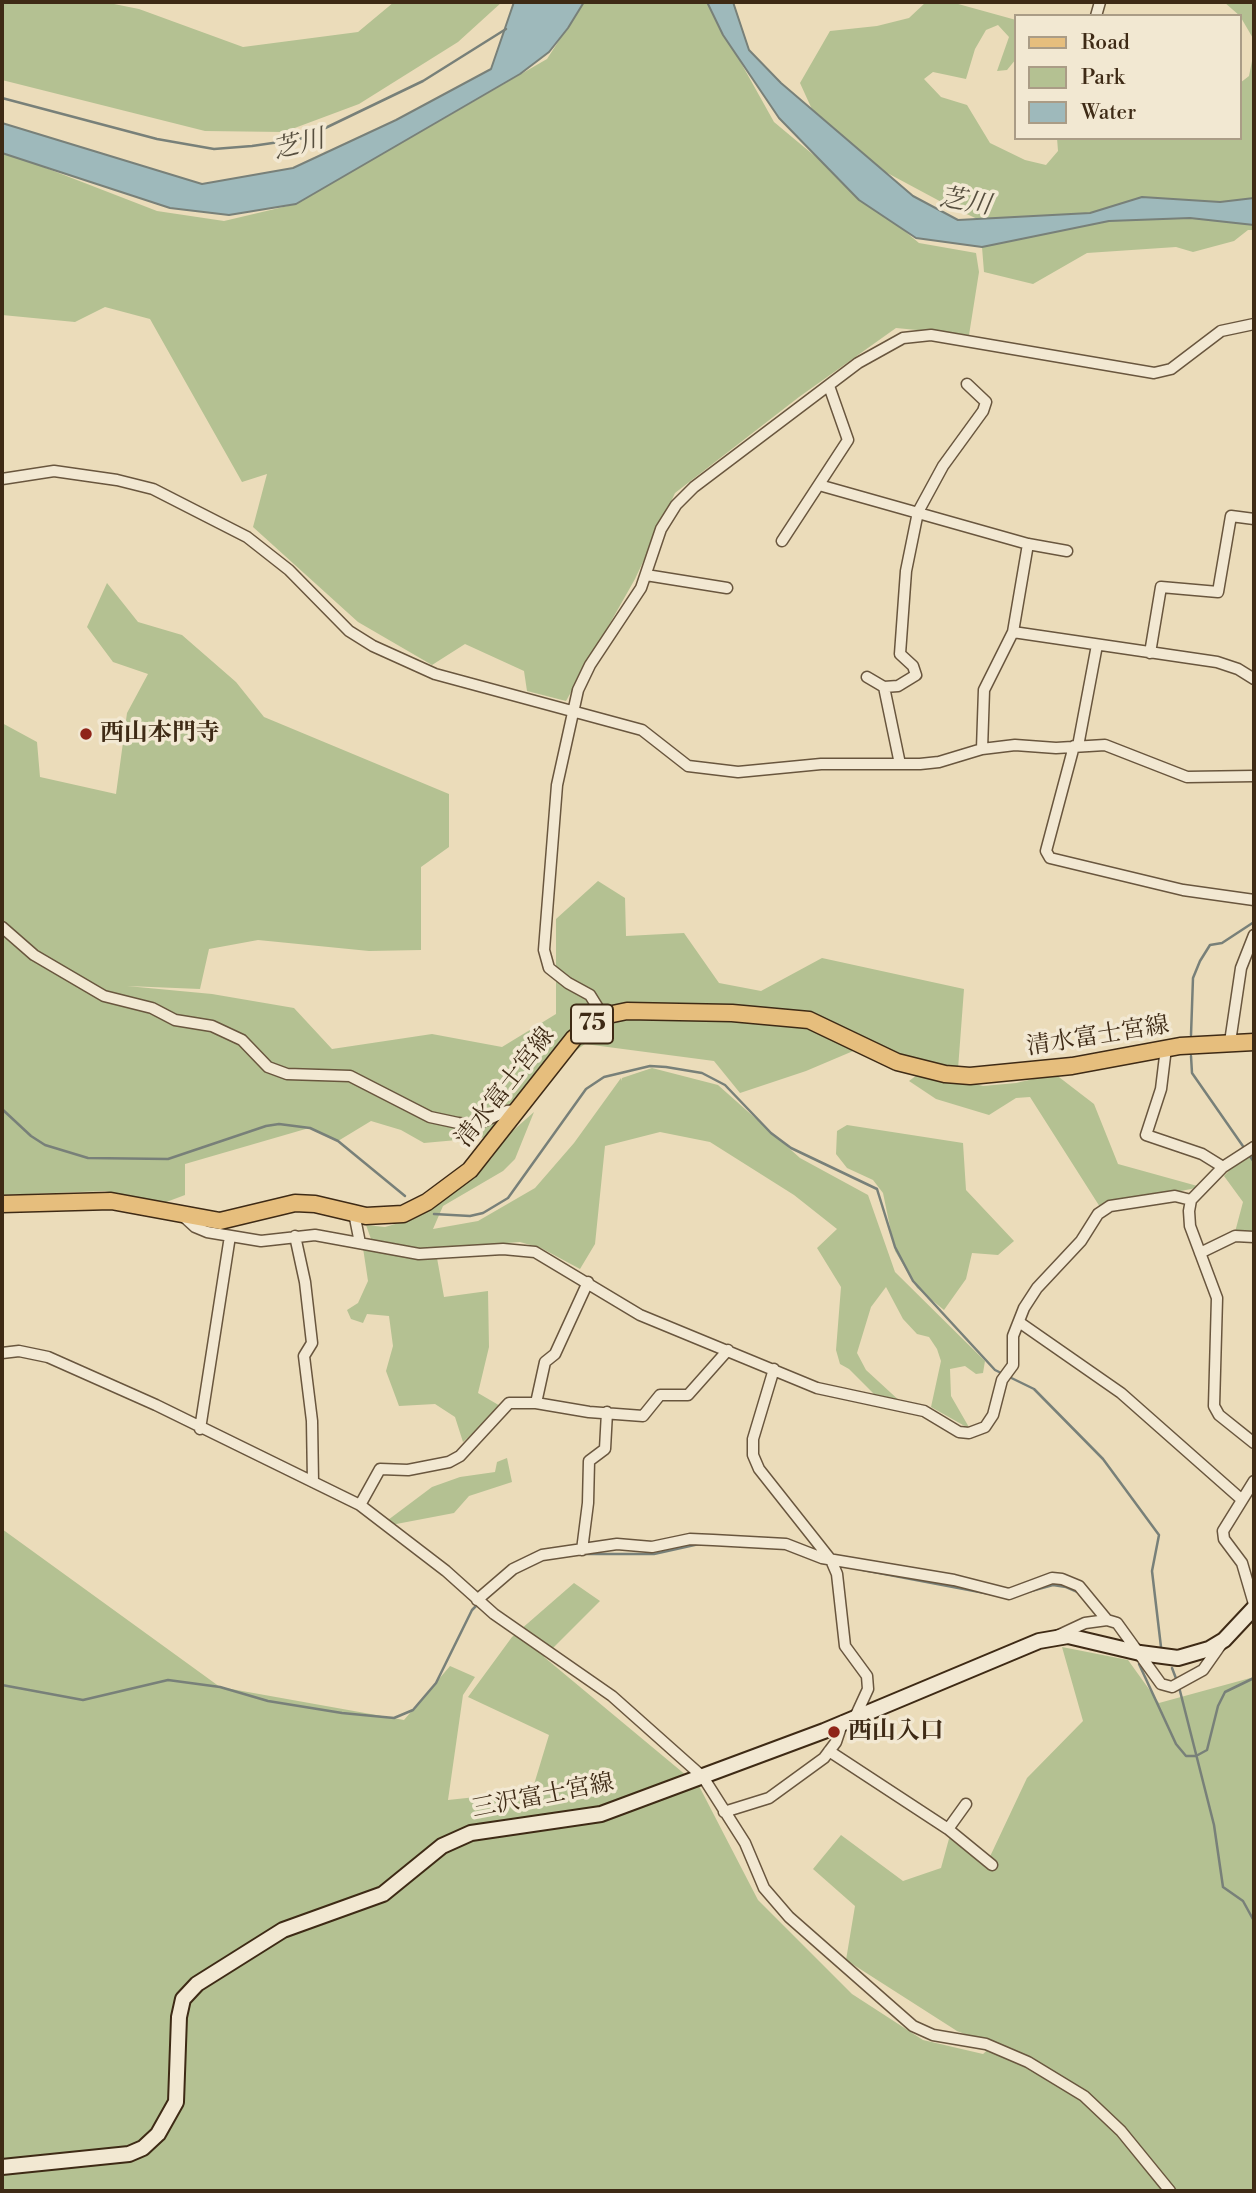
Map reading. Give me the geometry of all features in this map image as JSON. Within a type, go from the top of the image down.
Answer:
[{"type":"main road","name":"清水富士宮線","points":[[2,1204],[111,1201],[212,1220],[236,1219],[295,1203],[315,1204],[354,1213],[387,1216],[403,1214],[427,1202],[470,1170],[574,1038],[603,1016],[627,1011],[788,1017],[824,1026],[897,1062],[945,1074],[970,1076],[1072,1066],[1166,1048],[1254,1042]]},
{"type":"main road","name":"三沢富士宮線","points":[[2,2167],[129,2154],[143,2148],[158,2134],[176,2102],[179,2017],[183,1999],[197,1984],[283,1930],[383,1894],[442,1846],[471,1833],[601,1814],[703,1777],[1040,1641],[1068,1636],[1140,1653],[1178,1658],[1209,1649],[1224,1640],[1254,1606]]},
{"type":"street","points":[[603,1016],[590,995],[549,968],[544,950],[557,785],[578,690],[590,665],[618,626],[646,575],[661,529],[676,505],[694,486],[858,363],[903,338],[931,335],[1154,373],[1171,369],[1221,331],[1254,324]]},
{"type":"street","points":[[867,677],[884,687],[898,685],[916,675],[913,666],[900,654],[906,571],[918,512],[943,466],[983,411],[986,402],[967,384]]},
{"type":"street","points":[[782,541],[848,440],[829,386]]},
{"type":"street","points":[[2,479],[54,471],[117,480],[153,489],[247,537],[289,569],[349,631],[373,646],[435,674],[574,709],[642,730],[688,766],[738,772],[821,764],[939,762],[982,749],[1015,745],[1076,746],[1119,749],[1187,777],[1254,776]]},
{"type":"street","points":[[819,485],[1028,544],[1067,551]]},
{"type":"street","points":[[1150,653],[1161,587],[1218,593],[1231,516],[1254,519]]},
{"type":"street","points":[[982,749],[984,690],[1013,632],[1028,544]]},
{"type":"street","points":[[646,575],[727,588]]},
{"type":"street","points":[[1013,632],[1217,662],[1254,679]]},
{"type":"street","points":[[1097,645],[1076,746],[1046,851],[1049,858],[1183,890],[1254,900]]},
{"type":"street","points":[[884,687],[900,764]]},
{"type":"street","points":[[2,927],[34,955],[104,996],[152,1008],[175,1020],[212,1026],[242,1040],[268,1067],[288,1074],[350,1076],[430,1117],[458,1124],[475,1125],[507,1111],[517,1110]]},
{"type":"street","points":[[1230,1042],[1241,968],[1254,935]]},
{"type":"street","points":[[1166,1048],[1161,1089],[1146,1135],[1202,1154],[1223,1167]]},
{"type":"street","points":[[1249,1150],[1223,1167],[1191,1200],[1190,1226],[1217,1298],[1214,1406],[1219,1415],[1254,1443]]},
{"type":"street","points":[[182,1215],[195,1227],[261,1241],[315,1235],[419,1254],[503,1249],[535,1252],[640,1315],[817,1388],[924,1412],[959,1432],[968,1433],[985,1427],[989,1421],[1002,1381],[1013,1365],[1013,1336],[1037,1288],[1081,1241],[1098,1214],[1111,1206],[1175,1196],[1191,1200]]},
{"type":"street","points":[[354,1213],[360,1243]]},
{"type":"street","points":[[200,1429],[230,1236]]},
{"type":"street","points":[[295,1236],[305,1282],[312,1343],[304,1356],[312,1421],[313,1482]]},
{"type":"street","points":[[1200,1253],[1235,1236],[1254,1237]]},
{"type":"street","points":[[536,1403],[545,1362],[555,1354],[588,1282]]},
{"type":"street","points":[[1019,1322],[1121,1393],[1241,1499]]},
{"type":"street","points":[[360,1505],[380,1469],[408,1470],[449,1462],[460,1455],[509,1403],[536,1403],[643,1416],[660,1395],[688,1395],[728,1350]]},
{"type":"street","points":[[2,1353],[19,1351],[48,1357],[156,1405],[200,1429],[360,1505],[446,1571],[481,1603],[612,1696],[703,1777],[745,1843],[764,1888],[789,1917],[862,1983],[913,2026],[933,2035],[986,2044],[1028,2062],[1084,2096],[1121,2131],[1170,2191]]},
{"type":"street","points":[[724,1812],[769,1798],[829,1751],[868,1689],[867,1676],[845,1646],[837,1574],[831,1560],[760,1469],[753,1455],[753,1439],[774,1368]]},
{"type":"street","points":[[582,1550],[588,1503],[589,1461],[606,1448],[607,1412]]},
{"type":"street","points":[[1254,1480],[1223,1531],[1224,1539],[1242,1563],[1254,1606]]},
{"type":"street","points":[[481,1603],[504,1575],[526,1561],[555,1553],[617,1545],[652,1547],[690,1539],[713,1540],[786,1544],[831,1560],[954,1580],[1009,1594],[1052,1578],[1062,1579],[1079,1586],[1107,1620],[1124,1630],[1161,1684],[1172,1687],[1184,1682],[1213,1661],[1224,1640]]},
{"type":"street","points":[[1057,1637],[1077,1626],[1107,1620]]},
{"type":"street","points":[[829,1751],[948,1829],[992,1865]]},
{"type":"street","points":[[948,1829],[967,1804]]},
{"type":"green space","points":[[2,2],[104,2],[139,9],[243,47],[358,32],[394,2],[502,2],[458,42],[359,104],[284,132],[205,131],[2,80]]},
{"type":"green space","points":[[584,2],[707,2],[774,122],[919,243],[976,253],[979,272],[969,335],[896,328],[799,397],[675,493],[635,579],[566,701],[527,691],[524,671],[465,644],[432,665],[358,622],[253,527],[267,474],[242,482],[150,319],[105,307],[75,322],[2,315],[2,151],[157,211],[224,221],[296,204],[547,59]]},
{"type":"green space","points":[[926,2],[951,2],[1014,19],[1014,61],[1007,70],[997,71],[1009,37],[998,25],[986,30],[975,49],[966,79],[933,72],[924,79],[941,97],[967,105],[990,143],[1025,160],[1046,165],[1058,151],[1057,140],[1242,140],[1242,81],[1249,76],[1254,51],[1254,230],[1248,230],[1234,241],[1193,252],[1176,247],[1087,253],[1033,284],[984,272],[982,247],[1062,218],[984,222],[947,205],[878,168],[815,116],[800,83],[830,31],[877,26],[909,18]]},
{"type":"green space","points":[[1224,2],[1254,2],[1254,40],[1242,19],[1242,14],[1238,14]]},
{"type":"green space","points":[[107,583],[138,622],[182,635],[236,682],[264,717],[449,794],[449,847],[421,867],[421,950],[369,951],[258,940],[209,949],[200,989],[127,986],[212,994],[294,1008],[332,1049],[432,1034],[502,1047],[556,1014],[556,919],[598,881],[625,898],[626,936],[684,933],[719,983],[761,991],[822,958],[964,989],[958,1069],[865,1046],[806,1071],[740,1093],[714,1061],[585,1044],[523,1088],[490,1137],[424,1143],[401,1130],[371,1121],[338,1141],[309,1128],[185,1164],[185,1195],[161,1204],[105,1191],[2,1195],[2,723],[37,742],[40,777],[116,794],[127,713],[148,674],[113,662],[87,627]]},
{"type":"green space","points":[[652,1068],[718,1085],[800,1158],[868,1195],[895,1272],[985,1361],[983,1373],[976,1374],[965,1366],[950,1369],[951,1396],[970,1429],[931,1407],[941,1361],[937,1349],[929,1337],[917,1334],[903,1319],[886,1287],[871,1307],[857,1353],[866,1370],[903,1404],[878,1398],[849,1369],[840,1364],[836,1350],[841,1287],[817,1248],[837,1229],[794,1195],[710,1142],[660,1132],[605,1146],[595,1244],[580,1269],[541,1248],[520,1242],[433,1249],[394,1247],[371,1239],[366,1225],[385,1227],[409,1220],[441,1202],[491,1159],[508,1135],[534,1112],[515,1159],[503,1171],[443,1206],[433,1229],[478,1221],[535,1188],[574,1143],[621,1078],[622,1081],[622,1078]]},
{"type":"green space","points":[[1055,1074],[1094,1104],[1118,1164],[1201,1187],[1100,1207],[1030,1097],[1016,1098],[989,1115],[936,1099],[909,1081],[917,1075],[952,1078],[983,1086],[1016,1083]]},
{"type":"green space","points":[[847,1125],[963,1143],[966,1190],[1014,1241],[998,1255],[972,1253],[966,1279],[944,1310],[917,1288],[895,1251],[883,1193],[873,1180],[847,1168],[836,1154],[837,1131]]},
{"type":"green space","points":[[1247,1151],[1254,1157],[1254,1237],[1235,1232],[1243,1202],[1224,1176]]},
{"type":"green space","points":[[363,1248],[421,1260],[437,1258],[444,1297],[488,1291],[489,1347],[478,1393],[502,1407],[463,1442],[455,1417],[435,1404],[399,1406],[386,1371],[393,1346],[389,1316],[367,1314],[363,1323],[351,1319],[347,1310],[358,1303],[368,1281]]},
{"type":"green space","points":[[507,1458],[512,1482],[469,1496],[454,1513],[391,1525],[384,1523],[432,1487],[460,1477],[495,1472],[497,1462]]},
{"type":"green space","points":[[2,1529],[220,1687],[404,1720],[450,1666],[475,1677],[463,1695],[448,1800],[532,1791],[549,1735],[468,1697],[512,1637],[574,1583],[600,1601],[544,1657],[699,1786],[758,1900],[852,1994],[923,2040],[983,2054],[993,2045],[957,2031],[846,1960],[855,1906],[813,1869],[841,1835],[903,1881],[941,1868],[950,1835],[986,1865],[1027,1778],[1083,1721],[1062,1647],[1128,1660],[1159,1703],[1254,1677],[1254,2191],[2,2191]]},
{"type":"water","points":[[514,2],[584,2],[549,52],[520,74],[296,204],[229,215],[170,208],[2,153],[2,123],[202,184],[293,168],[396,120],[491,69]]},
{"type":"water","points":[[707,2],[733,2],[749,50],[781,83],[913,196],[958,220],[1090,213],[1142,197],[1220,202],[1254,198],[1254,225],[1190,218],[1109,221],[982,247],[916,238],[859,200],[779,118],[723,35]]},
{"type":"waterway","name":"芝川","points":[[2,98],[157,139],[214,149],[252,146],[300,139],[317,132],[423,81],[506,29]]},
{"type":"waterway","points":[[1191,1035],[1193,978],[1200,961],[1210,945],[1222,943],[1254,922]]},
{"type":"waterway","points":[[1191,1056],[1192,1073],[1254,1162]]},
{"type":"waterway","points":[[434,1214],[470,1216],[483,1213],[508,1198],[586,1089],[604,1077],[650,1066],[666,1067],[702,1073],[725,1085],[771,1133],[791,1148],[877,1189],[895,1247],[913,1281],[995,1370],[1034,1389],[1103,1459],[1159,1535],[1152,1571],[1161,1647]]},
{"type":"waterway","points":[[2,1109],[45,1145],[88,1158],[168,1159],[266,1126],[279,1124],[310,1128],[338,1141],[405,1196]]},
{"type":"waterway","points":[[581,1554],[654,1554],[699,1544]]},
{"type":"waterway","points":[[863,1570],[990,1594]]},
{"type":"waterway","points":[[1024,1593],[1053,1585],[1066,1587],[1080,1593],[1089,1606]]},
{"type":"waterway","points":[[2,1685],[83,1700],[168,1680],[220,1687],[268,1701],[394,1718],[413,1710],[436,1683],[472,1610],[478,1604]]},
{"type":"waterway","points":[[1139,1664],[1176,1744],[1186,1756],[1196,1756],[1207,1750],[1218,1706],[1225,1692],[1254,1678]]},
{"type":"waterway","points":[[1172,1668],[1177,1681]]},
{"type":"waterway","points":[[1179,1687],[1214,1825],[1223,1887],[1243,1901],[1254,1921]]},
{"type":"place","name":"西山本門寺","points":[[86,734]]},
{"type":"place","name":"西山入口","points":[[834,1732]]}]
